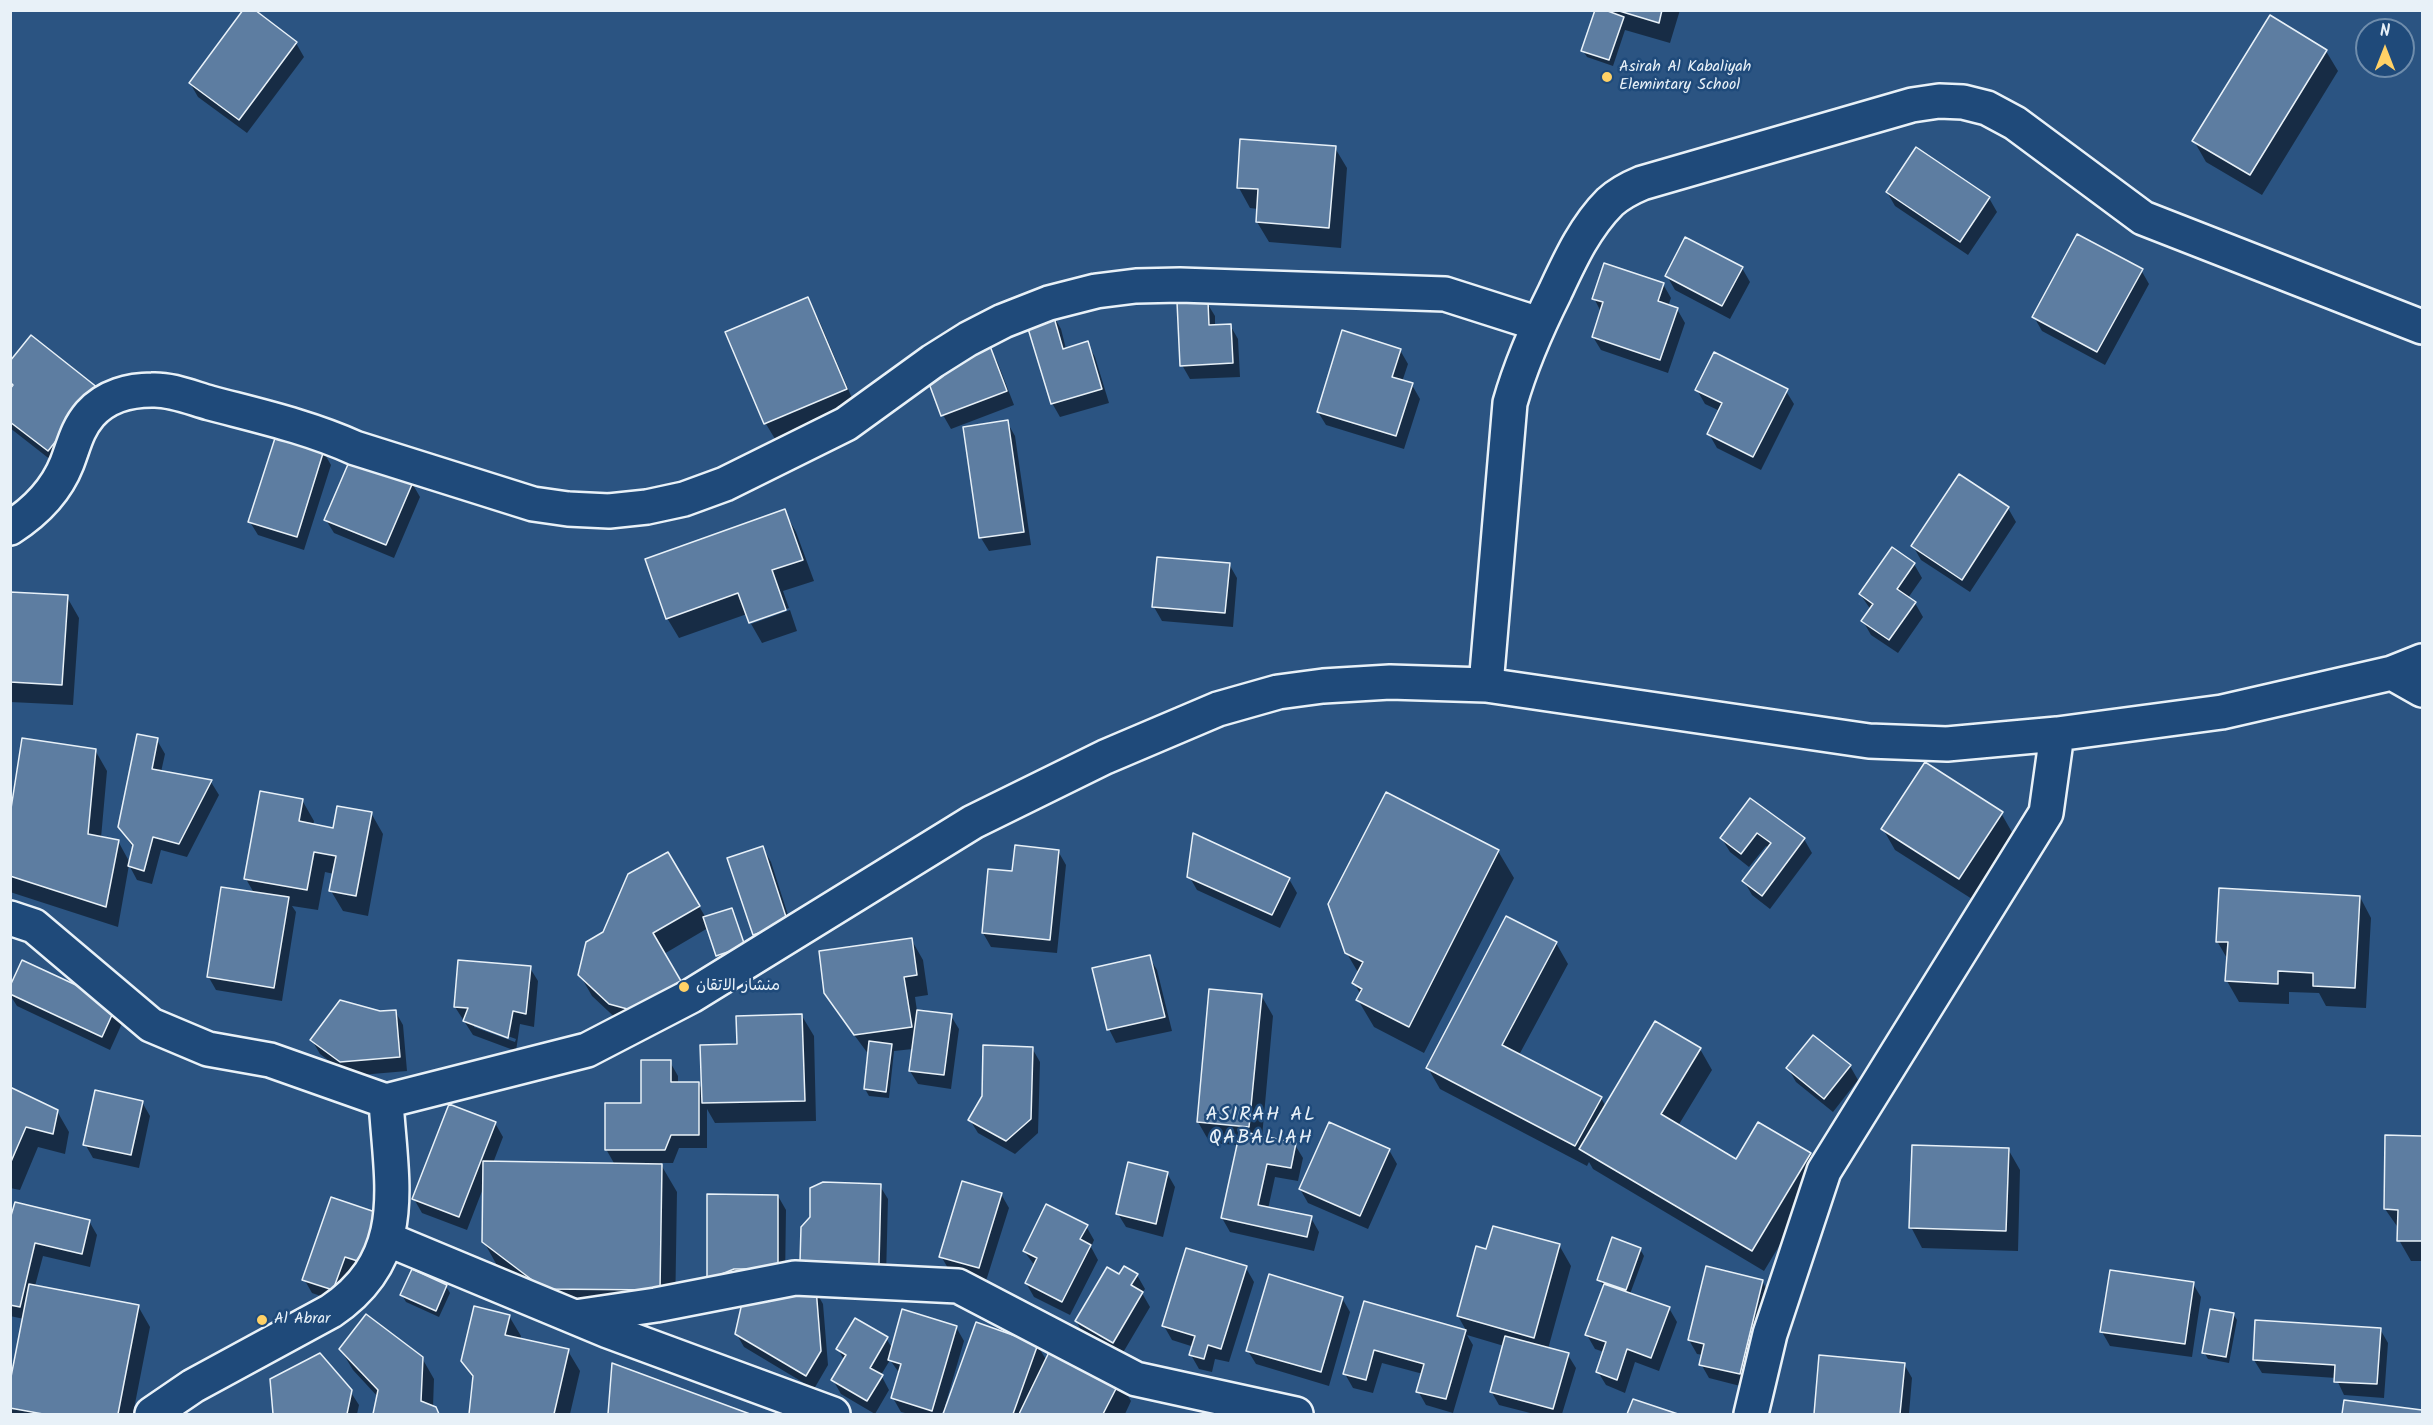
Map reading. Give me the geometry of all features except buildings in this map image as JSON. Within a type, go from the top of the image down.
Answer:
[{"type":"street","points":[[1486,685],[1510,403],[1517,377],[1571,257],[1590,226],[1611,202],[1626,190],[1642,183],[1912,105],[1939,101],[1963,102],[1988,108],[2015,123],[2143,218],[2422,327]]},
{"type":"street","points":[[10,528],[26,518],[45,499],[60,478],[75,435],[91,413],[108,400],[127,392],[154,389],[274,420],[533,504],[609,511],[666,503],[725,484],[846,424],[933,361],[977,334],[1049,303],[1096,291],[1136,286],[1180,285],[1445,294],[1539,324]]},
{"type":"street","points":[[10,918],[34,926],[151,1025],[208,1049],[270,1060],[386,1101],[587,1050],[691,996],[973,822],[1105,758],[1218,709],[1278,692],[1323,686],[1390,682],[1486,685],[1869,741],[1947,744],[2057,734],[2222,712],[2392,673],[2422,661]]},
{"type":"street","points":[[2392,673],[2422,690]]},
{"type":"street","points":[[1751,1414],[1770,1334],[1824,1171],[2046,813],[2057,734]]},
{"type":"street","points":[[152,1414],[193,1386],[350,1299],[369,1277],[392,1224],[393,1206],[386,1101]]},
{"type":"street","points":[[387,1239],[574,1317],[833,1414]]},
{"type":"street","points":[[574,1317],[656,1305],[795,1278],[958,1286],[1136,1379],[1296,1414]]},
{"type":"place","name":"Asirah Al Kabaliyah Elemintary School","points":[[1607,77]]},
{"type":"place","name":"منشار الاتقان","points":[[684,987]]},
{"type":"place","name":"Al Abrar","points":[[262,1320]]},
{"type":"district","name":"ASIRAH AL QABALIAH","points":[[1261,1128]]}]
